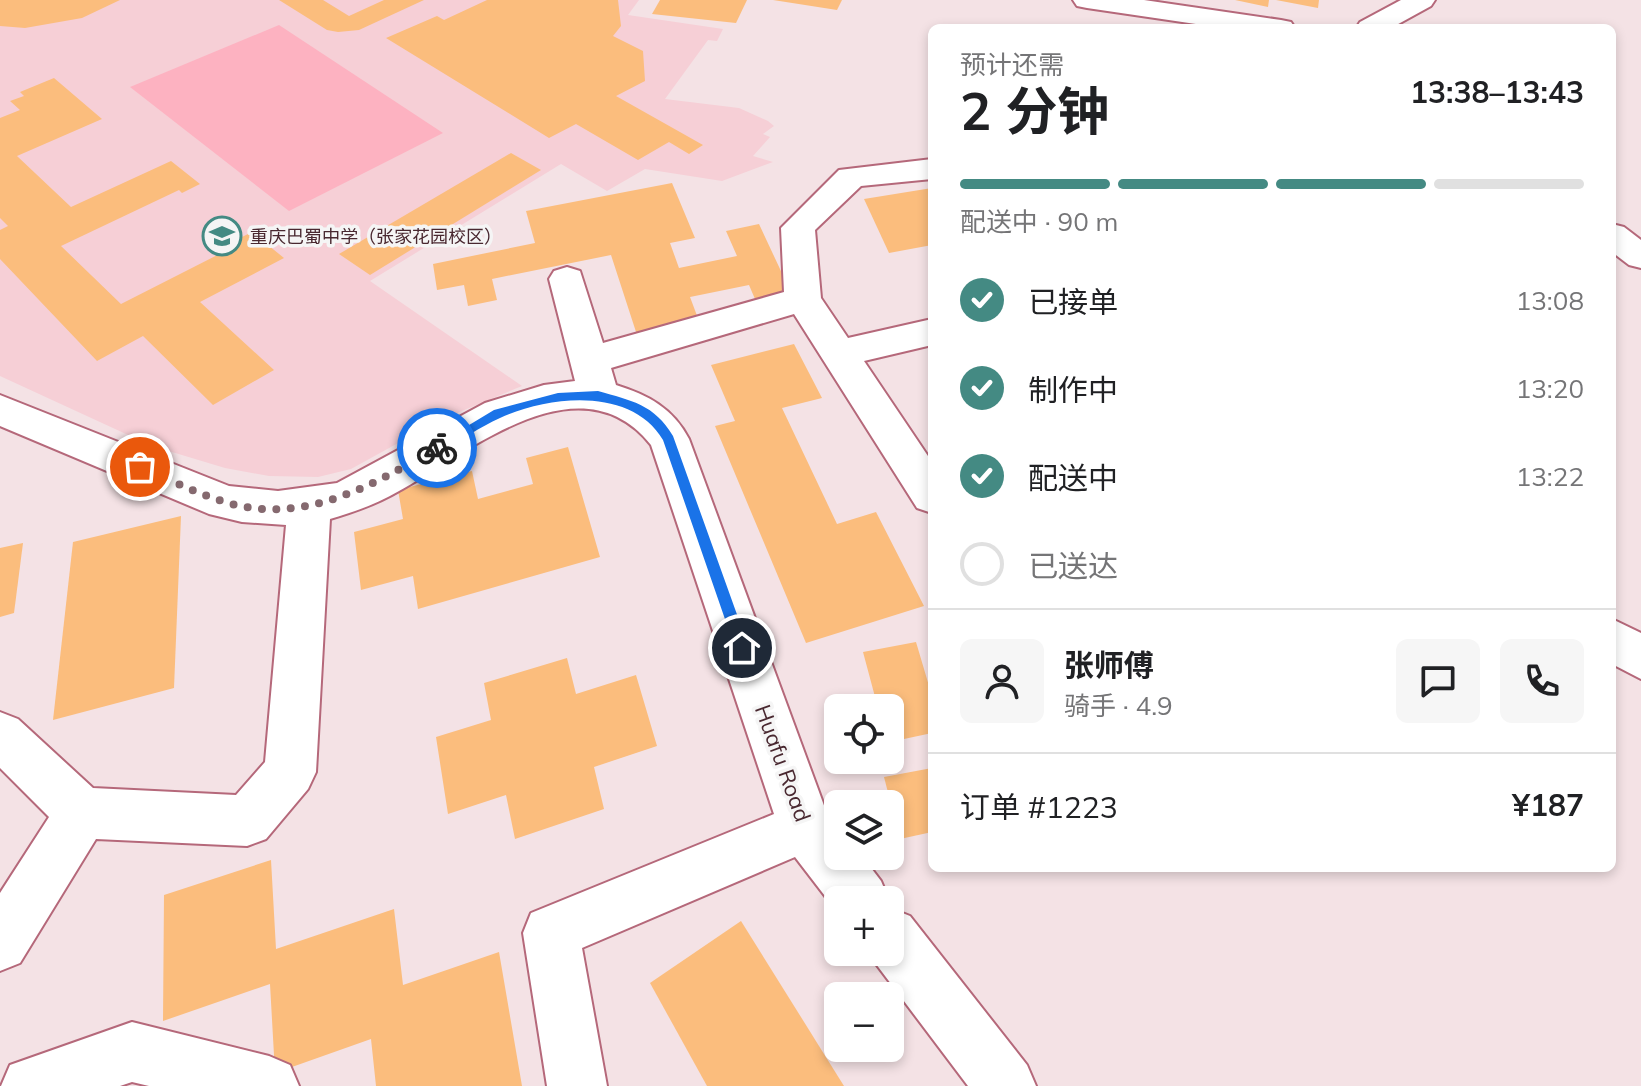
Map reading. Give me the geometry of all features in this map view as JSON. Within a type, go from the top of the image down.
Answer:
[{"type":"street","points":[[1087,0],[1253,24]]},
{"type":"street","points":[[1377,24],[1421,0]]},
{"type":"street","points":[[928,169],[851,177],[798,228],[803,299],[928,490]]},
{"type":"street","points":[[1616,238],[1641,257]]},
{"type":"street","points":[[567,279],[593,378],[803,299]]},
{"type":"street","points":[[839,354],[928,333]]},
{"type":"street","name":"Huafu Road","points":[[0,410],[224,502],[249,508],[309,507],[366,489],[498,413],[558,397],[593,378],[645,411],[659,423],[669,439],[805,827],[851,886]]},
{"type":"street","points":[[8,752],[82,813],[247,821],[290,772],[309,507]]},
{"type":"street","points":[[1616,642],[1641,658]]},
{"type":"street","points":[[0,943],[82,813]]},
{"type":"street","points":[[577,1086],[551,933],[805,827]]},
{"type":"street","points":[[904,954],[1006,1086]]},
{"type":"street","points":[[31,1086],[132,1052],[269,1086]]},
{"type":"shaded area","name":"重庆巴蜀中学（张家花园校区）","points":[[0,0],[639,0],[628,15],[723,29],[717,41],[708,40],[665,99],[739,108],[768,121],[774,126],[763,134],[770,137],[753,156],[773,162],[722,181],[645,169],[607,191],[561,164],[370,281],[522,386],[438,421],[351,469],[318,477],[269,476],[225,468],[152,446],[0,376]]},
{"type":"shaded area","points":[[279,25],[443,133],[289,211],[130,87]]},
{"type":"building","points":[[0,0],[120,0],[82,18],[25,28],[0,26]]},
{"type":"building","points":[[279,0],[323,0],[349,16],[384,0],[424,0],[359,30],[338,32],[327,30]]},
{"type":"building","points":[[487,0],[618,0],[621,26],[613,36],[643,51],[645,81],[616,96],[703,145],[689,154],[669,142],[638,160],[576,124],[549,138],[386,38],[437,16],[444,20]]},
{"type":"building","points":[[660,0],[747,0],[736,23],[652,14]]},
{"type":"building","points":[[773,0],[842,0],[837,10]]},
{"type":"building","points":[[1235,0],[1269,0],[1268,7]]},
{"type":"building","points":[[1276,0],[1319,0],[1318,8]]},
{"type":"building","points":[[54,78],[102,119],[17,156],[71,207],[171,161],[200,184],[182,193],[179,190],[61,246],[121,304],[241,243],[236,240],[252,232],[284,258],[200,302],[274,370],[213,405],[143,336],[97,361],[0,259],[0,230],[8,226],[0,218],[0,118],[20,110],[10,101],[24,96],[20,92]]},
{"type":"building","points":[[511,153],[541,170],[370,275],[339,254]]},
{"type":"building","points":[[672,183],[695,238],[670,243],[679,268],[737,256],[726,231],[759,224],[794,299],[758,306],[749,285],[690,297],[699,321],[637,335],[611,255],[492,279],[497,300],[468,306],[464,285],[437,290],[433,264],[535,243],[526,211]]},
{"type":"building","points":[[928,189],[928,246],[889,253],[864,199]]},
{"type":"building","points":[[794,344],[822,398],[782,408],[837,524],[876,512],[924,606],[806,643],[715,426],[735,421],[711,365]]},
{"type":"building","points":[[568,447],[600,557],[418,609],[413,576],[361,590],[354,532],[403,519],[398,490],[472,471],[478,499],[533,484],[526,458]]},
{"type":"building","points":[[181,516],[174,688],[53,720],[73,542]]},
{"type":"building","points":[[23,543],[14,613],[0,617],[0,548]]},
{"type":"building","points":[[916,642],[928,682],[928,734],[904,739],[904,694],[874,694],[863,652]]},
{"type":"building","points":[[567,658],[576,694],[636,675],[657,746],[594,767],[604,809],[515,839],[506,795],[448,814],[436,737],[491,720],[484,683]]},
{"type":"building","points":[[928,769],[928,833],[904,838],[904,790],[887,790],[884,777]]},
{"type":"building","points":[[271,860],[276,949],[394,909],[403,985],[499,952],[522,1086],[376,1086],[371,1039],[275,1073],[270,984],[163,1021],[164,895]]},
{"type":"building","points":[[741,921],[824,1054],[824,1062],[829,1062],[844,1086],[707,1086],[650,983]]},
{"type":"way so far","points":[[140,467],[224,502],[249,508],[281,509],[309,507],[366,489],[437,448]]},
{"type":"place","name":"重庆巴蜀中学（张家花园校区）","points":[[222,236]]},
{"type":"route","points":[[437,448],[498,413],[558,397],[598,395],[645,411],[659,423],[669,439],[742,648]]}]
